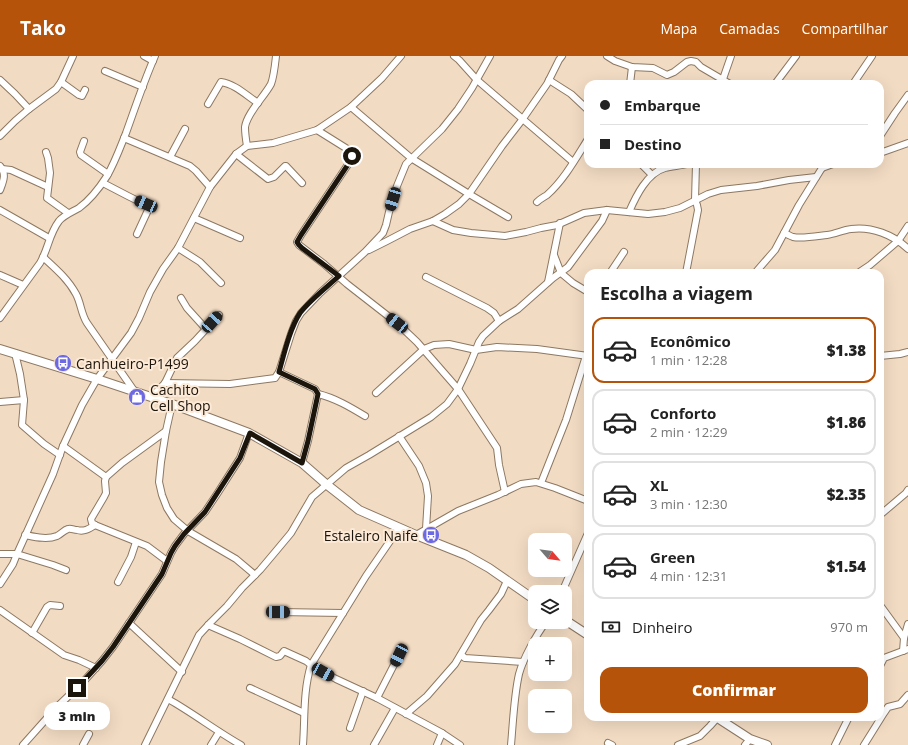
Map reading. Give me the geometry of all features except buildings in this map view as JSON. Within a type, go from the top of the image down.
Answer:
[{"type":"street","points":[[0,136],[29,109],[56,89],[61,82],[73,56]]},
{"type":"street","points":[[0,318],[43,256],[49,238],[59,221],[68,213],[80,207],[90,198],[108,174],[118,154],[154,59],[144,56]]},
{"type":"street","points":[[247,146],[245,129],[246,124],[248,118],[272,82],[276,56]]},
{"type":"street","points":[[0,584],[13,564],[82,405],[111,358],[131,333],[150,292],[163,269],[178,248],[210,187],[236,154],[247,146],[273,143],[317,130],[351,107],[382,78],[401,56]]},
{"type":"street","points":[[454,56],[477,80],[573,162]]},
{"type":"street","points":[[165,383],[179,382],[230,384],[275,378],[279,372],[296,321],[301,313],[383,233],[396,186],[406,164],[442,129],[458,109],[477,80],[490,56]]},
{"type":"street","points":[[607,56],[615,61],[632,67],[653,68],[667,75],[691,61],[696,62],[701,67],[723,79],[731,56]]},
{"type":"street","points":[[778,80],[796,56]]},
{"type":"street","points":[[856,80],[872,56]]},
{"type":"street","points":[[365,252],[410,229],[433,221],[459,204],[469,194],[549,80],[559,57]]},
{"type":"street","points":[[630,80],[632,67]]},
{"type":"street","points":[[105,71],[143,87]]},
{"type":"street","points":[[0,80],[29,109]]},
{"type":"street","points":[[549,80],[571,94],[584,106]]},
{"type":"street","points":[[61,82],[79,95],[82,96],[85,90]]},
{"type":"street","points":[[208,104],[221,82],[238,89],[258,103]]},
{"type":"street","points":[[884,130],[908,95]]},
{"type":"street","points":[[351,107],[412,158],[508,217]]},
{"type":"street","points":[[170,157],[186,129]]},
{"type":"street","points":[[317,130],[349,150],[352,156],[351,160],[297,242],[302,248],[397,323],[424,349],[436,365],[458,389],[497,448],[505,492]]},
{"type":"street","points":[[124,138],[190,166],[210,187]]},
{"type":"street","points":[[84,141],[80,152],[81,155],[108,174]]},
{"type":"street","points":[[884,151],[908,142]]},
{"type":"street","points":[[537,202],[557,185],[584,145]]},
{"type":"street","points":[[46,152],[50,173],[47,198],[68,213]]},
{"type":"street","points":[[236,154],[268,179],[274,177],[286,166],[302,183]]},
{"type":"street","points":[[1,168],[11,170],[48,187]]},
{"type":"street","points":[[0,190],[4,176],[1,168]]},
{"type":"street","points":[[645,168],[652,175]]},
{"type":"street","points":[[629,212],[643,186],[652,175],[664,168]]},
{"type":"street","points":[[687,269],[698,210],[698,204],[695,200],[696,168]]},
{"type":"street","points":[[758,269],[775,250],[821,168]]},
{"type":"street","points":[[433,221],[453,230],[505,236],[560,223],[584,213],[606,210],[648,214],[665,212],[680,208],[708,194],[721,190],[816,177]]},
{"type":"street","points":[[102,183],[148,206],[149,208],[137,234]]},
{"type":"street","points":[[0,210],[49,238]]},
{"type":"street","points":[[145,745],[199,635],[260,570],[291,533],[312,497],[346,468],[431,417],[447,404],[458,389],[476,350],[478,342],[499,321],[518,309],[568,267],[602,220],[606,210]]},
{"type":"street","points":[[194,218],[240,238]]},
{"type":"street","points":[[548,283],[560,223]]},
{"type":"street","points":[[864,269],[898,241],[908,226]]},
{"type":"street","points":[[784,233],[792,236],[806,237],[827,235],[860,228],[884,234],[898,241],[908,249]]},
{"type":"street","points":[[178,248],[200,262],[221,283]]},
{"type":"street","points":[[613,269],[624,252]]},
{"type":"street","points":[[554,255],[561,273],[584,290]]},
{"type":"street","points":[[43,256],[70,285],[87,322],[135,392]]},
{"type":"street","points":[[0,275],[23,285]]},
{"type":"street","points":[[426,277],[487,308],[494,313],[499,321]]},
{"type":"street","points":[[181,298],[187,308],[206,329]]},
{"type":"street","points":[[151,397],[165,383],[177,358],[219,315]]},
{"type":"street","points":[[376,393],[424,349],[434,345],[448,344],[476,350],[497,347],[537,349],[584,356]]},
{"type":"street","points":[[0,349],[172,404],[250,433],[302,463],[359,510],[416,536],[466,555],[489,568],[528,595]]},
{"type":"street","points":[[884,356],[908,352]]},
{"type":"street","points":[[15,353],[24,400],[22,425],[39,440],[60,455]]},
{"type":"street","points":[[541,483],[566,420],[584,365]]},
{"type":"street","points":[[279,372],[315,389],[318,394],[302,463]]},
{"type":"street","points":[[318,394],[327,396],[365,416]]},
{"type":"street","points":[[0,402],[24,400]]},
{"type":"street","points":[[172,404],[161,462],[160,482],[162,495],[167,508],[174,519],[188,531],[236,559],[255,575]]},
{"type":"street","points":[[166,431],[122,463],[106,477],[106,492],[91,519],[92,523],[95,525],[147,546],[167,561]]},
{"type":"street","points":[[23,745],[56,708],[84,682],[109,652],[162,574],[175,546],[205,512],[240,458],[250,433]]},
{"type":"street","points":[[399,436],[419,466],[426,483],[428,496],[426,529]]},
{"type":"street","points":[[63,446],[106,477]]},
{"type":"street","points":[[416,536],[458,511],[521,484],[536,482],[541,483],[584,499]]},
{"type":"street","points":[[884,511],[907,491]]},
{"type":"street","points":[[25,536],[51,538],[70,528],[82,531],[88,530],[95,525]]},
{"type":"street","points":[[303,745],[307,677],[310,665],[399,528]]},
{"type":"street","points":[[118,582],[131,557],[136,542]]},
{"type":"street","points":[[565,585],[584,542]]},
{"type":"street","points":[[0,554],[17,554],[66,570]]},
{"type":"street","points":[[406,714],[427,696],[455,664],[481,620],[501,594],[507,580]]},
{"type":"street","points":[[32,633],[50,605],[60,606]]},
{"type":"street","points":[[0,610],[64,655],[96,668]]},
{"type":"street","points":[[884,610],[904,638]]},
{"type":"street","points":[[278,612],[343,613]]},
{"type":"street","points":[[129,623],[182,672]]},
{"type":"street","points":[[884,657],[906,651],[904,638],[908,624]]},
{"type":"street","points":[[208,625],[276,657],[280,656],[285,651],[306,661],[310,665],[336,679],[377,698],[442,733],[460,745]]},
{"type":"street","points":[[572,625],[584,633]]},
{"type":"street","points":[[511,745],[519,674],[523,662],[541,629]]},
{"type":"street","points":[[377,698],[399,655]]},
{"type":"street","points":[[461,655],[466,658],[523,662]]},
{"type":"street","points":[[250,688],[304,713]]},
{"type":"street","points":[[350,728],[363,691]]},
{"type":"street","points":[[884,713],[888,707],[900,704],[908,695]]},
{"type":"street","points":[[168,699],[241,745]]},
{"type":"street","points":[[374,745],[395,708]]},
{"type":"street","points":[[678,745],[700,736],[714,721]]},
{"type":"street","points":[[722,721],[748,742],[766,745]]},
{"type":"street","points":[[835,745],[847,721]]},
{"type":"street","points":[[864,745],[879,721]]},
{"type":"street","points":[[211,745],[219,732]]},
{"type":"street","points":[[437,745],[442,733]]},
{"type":"street","points":[[83,745],[89,734]]},
{"type":"place","name":"Canhueiro-P1499","points":[[63,363]]},
{"type":"place","name":"Cachito Cell Shop","points":[[137,397]]},
{"type":"place","name":"Estaleiro Naife","points":[[431,535]]},
{"type":"route","points":[[77,688],[84,682],[113,647],[162,574],[175,546],[205,512],[240,458],[250,433],[302,463],[316,410],[318,394],[315,389],[279,372],[291,334],[301,313],[339,276],[302,248],[297,242],[351,160],[352,156]]}]
